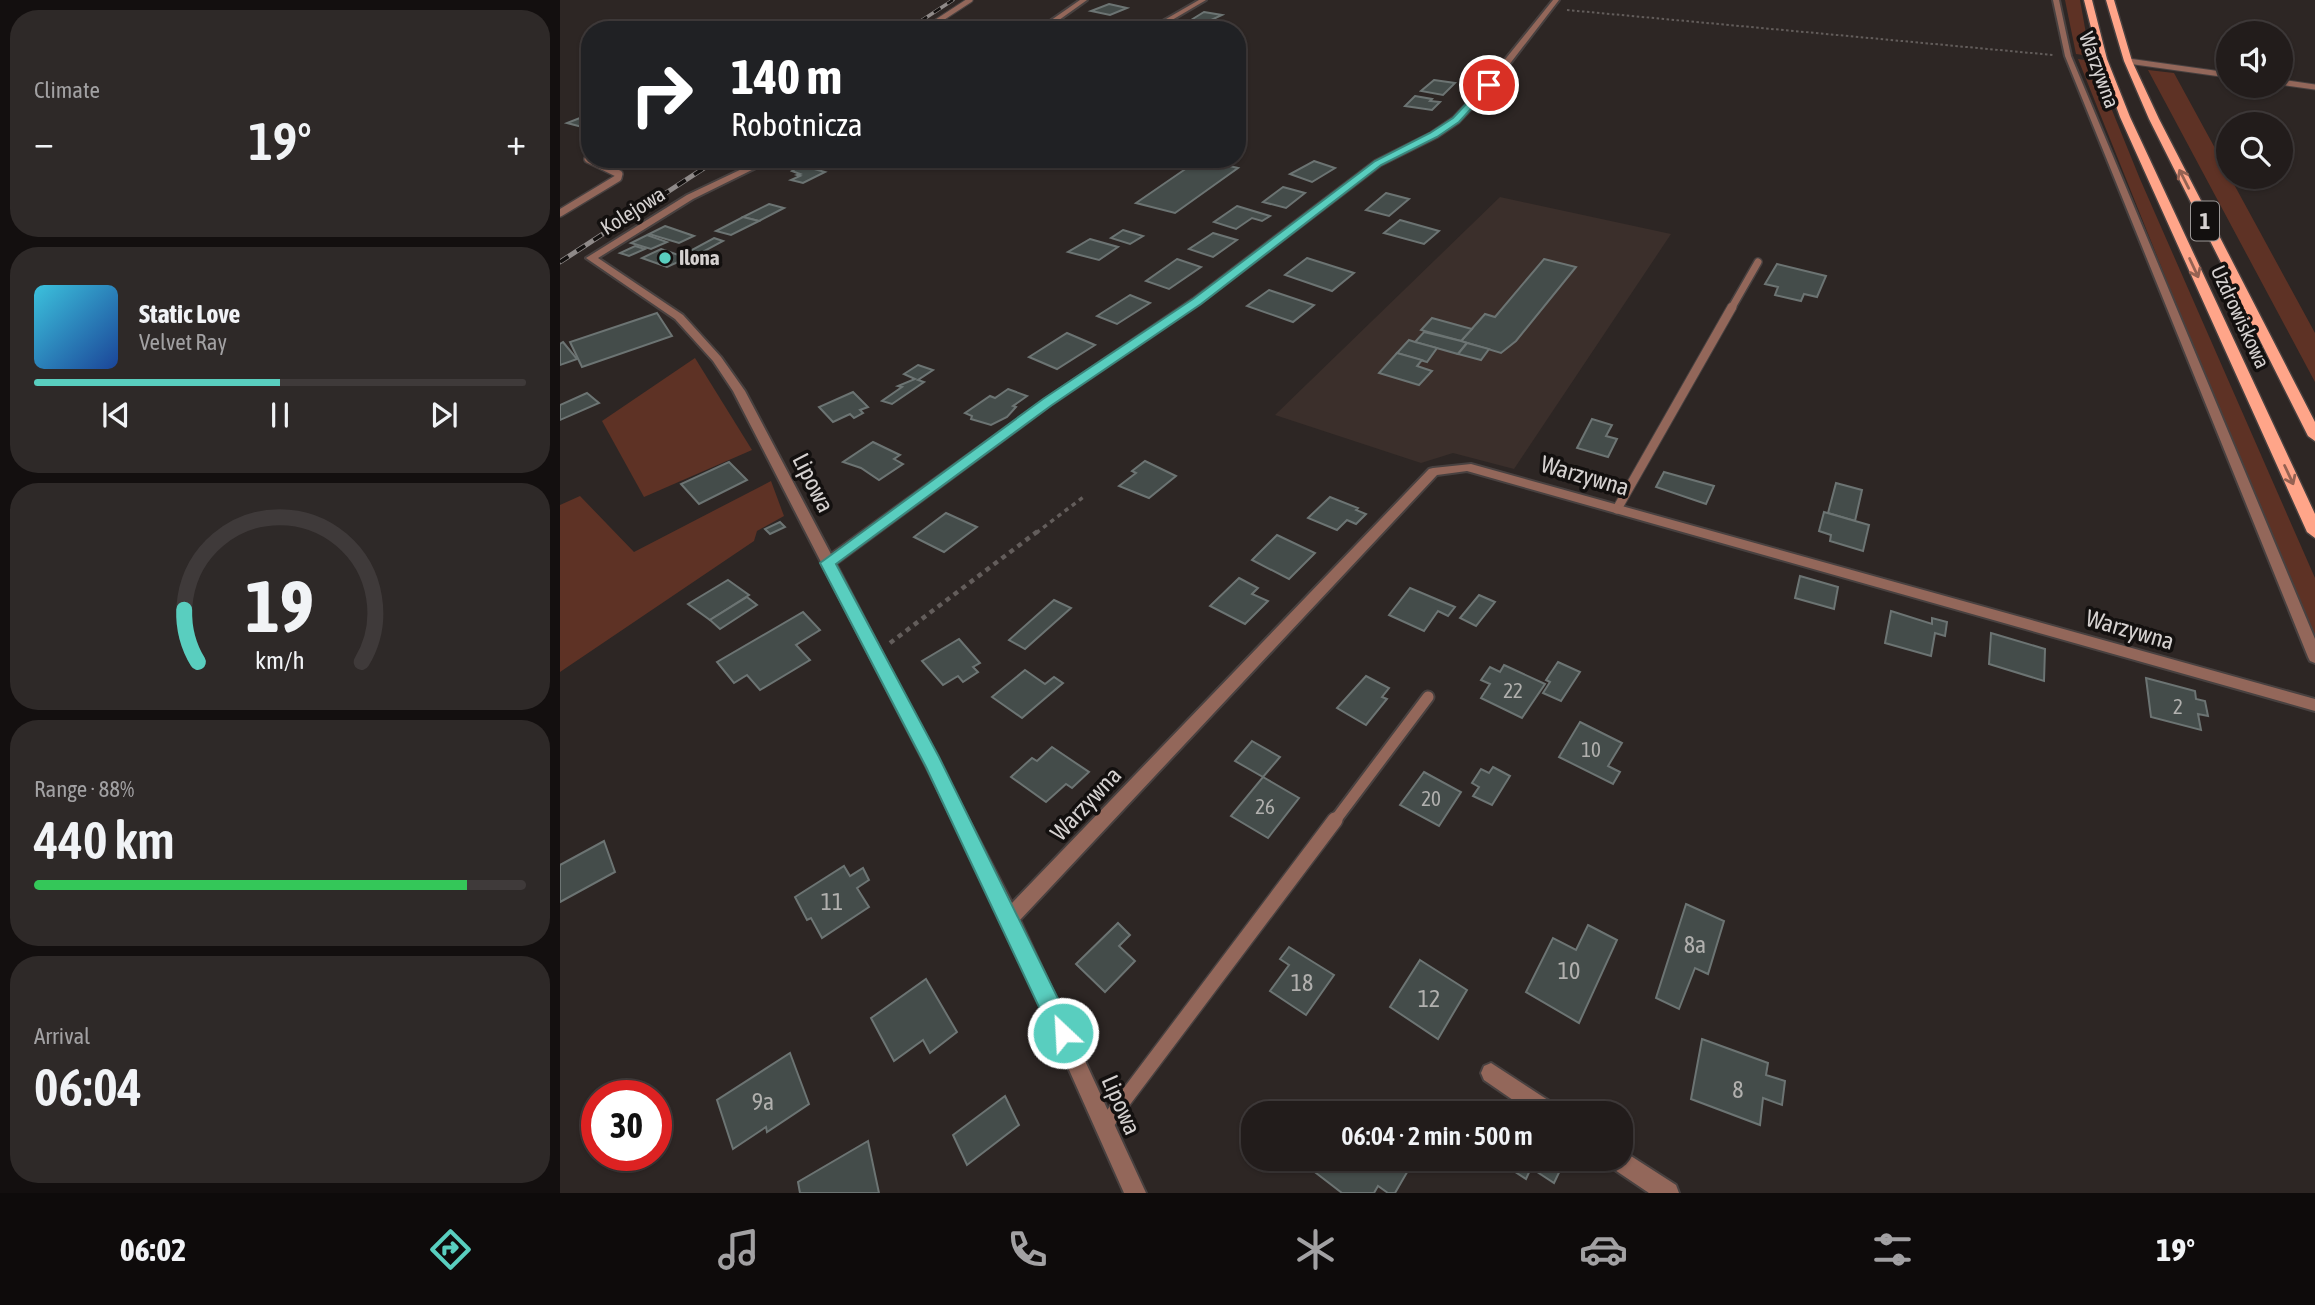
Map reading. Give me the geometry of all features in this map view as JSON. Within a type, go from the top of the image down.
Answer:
[{"type":"main road","name":"Uzdrowiskowa","points":[[2088,0],[2103,59],[2125,117],[2315,532]]},
{"type":"main road","name":"Uzdrowiskowa","points":[[2110,0],[2128,61],[2154,119],[2315,436]]},
{"type":"street","points":[[1053,21],[1084,0]]},
{"type":"street","points":[[1166,21],[1203,0]]},
{"type":"street","name":"Warzywna","points":[[2056,0],[2068,56],[2315,657]]},
{"type":"street","points":[[828,563],[1048,402],[1197,301],[1378,163],[1434,135],[1456,120],[1489,85],[1553,4]]},
{"type":"street","name":"Kolejowa","points":[[591,258],[690,197],[751,168]]},
{"type":"street","name":"Lipowa","points":[[591,258],[679,317],[718,359],[761,431],[1010,918],[1106,1124],[1135,1193]]},
{"type":"street","name":"Warzywna","points":[[1010,918],[1433,472],[1467,467],[2315,705]]},
{"type":"street","points":[[1491,1073],[1532,1101]]},
{"type":"street","points":[[1633,1169],[1668,1193]]},
{"type":"lane","points":[[938,21],[970,0]]},
{"type":"lane","points":[[2128,61],[2216,73]]},
{"type":"lane","points":[[2293,84],[2315,87]]},
{"type":"lane","points":[[560,213],[618,178],[619,174],[606,168]]},
{"type":"lane","points":[[1617,509],[1758,262]]},
{"type":"lane","points":[[1106,1124],[1428,697]]},
{"type":"path","points":[[1553,4],[2068,56]]},
{"type":"path","points":[[876,654],[1086,495]]},
{"type":"shaded area","points":[[2065,0],[2080,0],[2090,56],[2076,54]]},
{"type":"shaded area","points":[[2078,59],[2092,61],[2140,179],[2315,578],[2315,635],[2189,336]]},
{"type":"shaded area","points":[[2148,70],[2174,73],[2216,150],[2216,189],[2237,189],[2315,333],[2315,382]]},
{"type":"shaded area","points":[[1500,197],[1671,234],[1514,469],[1453,453],[1421,463],[1275,415]]},
{"type":"shaded area","points":[[695,358],[752,450],[644,497],[602,421]]},
{"type":"shaded area","points":[[771,481],[784,516],[757,531],[754,541],[560,672],[560,505],[580,496],[634,552]]},
{"type":"building","points":[[1109,4],[1127,8],[1110,15],[1091,11]]},
{"type":"building","points":[[1204,12],[1222,15],[1209,21],[1191,20]]},
{"type":"building","points":[[1434,80],[1455,83],[1443,95],[1421,91]]},
{"type":"building","points":[[1415,96],[1440,102],[1432,110],[1405,106]]},
{"type":"building","points":[[581,118],[581,127],[567,123]]},
{"type":"building","points":[[1314,161],[1335,168],[1312,182],[1290,174]]},
{"type":"building","points":[[797,168],[817,168],[814,169],[825,172],[803,183],[791,180],[800,176],[792,171]]},
{"type":"building","points":[[1187,168],[1238,168],[1175,213],[1136,203]]},
{"type":"building","points":[[1283,187],[1305,193],[1286,208],[1263,202]]},
{"type":"building","points":[[1386,193],[1409,199],[1389,216],[1366,210]]},
{"type":"building","points":[[769,204],[784,208],[759,221],[743,217]]},
{"type":"building","points":[[1237,206],[1270,216],[1262,221],[1252,218],[1236,229],[1214,222]]},
{"type":"building","points":[[743,217],[759,221],[731,235],[716,231]]},
{"type":"building","points":[[1400,220],[1439,231],[1424,244],[1384,233]]},
{"type":"building","points":[[665,226],[694,236],[679,243],[649,234]]},
{"type":"building","points":[[1123,230],[1143,236],[1130,244],[1111,238]]},
{"type":"building","points":[[1213,233],[1237,240],[1213,257],[1189,249]]},
{"type":"building","points":[[647,235],[667,242],[651,249],[631,243]]},
{"type":"building","points":[[714,238],[723,241],[699,254],[690,251]]},
{"type":"building","points":[[1090,239],[1118,247],[1099,260],[1068,252]]},
{"type":"building","points":[[635,246],[645,249],[629,256],[620,253]]},
{"type":"building","name":"Ilona","points":[[661,249],[687,258],[667,267],[642,258]]},
{"type":"building","points":[[1307,258],[1354,273],[1332,291],[1285,275]]},
{"type":"building","points":[[1177,259],[1201,267],[1169,289],[1146,281]]},
{"type":"building","points":[[1544,259],[1576,267],[1516,341],[1501,353],[1461,341],[1485,314],[1495,317]]},
{"type":"building","points":[[1777,264],[1826,276],[1817,297],[1804,294],[1801,301],[1775,295],[1778,287],[1765,284]]},
{"type":"building","points":[[1269,290],[1314,305],[1293,322],[1247,306]]},
{"type":"building","points":[[1130,295],[1150,303],[1117,324],[1097,316]]},
{"type":"building","points":[[657,313],[672,336],[582,367],[570,342]]},
{"type":"building","points":[[1432,318],[1472,329],[1461,341],[1421,330]]},
{"type":"building","points":[[1424,332],[1467,343],[1458,354],[1415,342]]},
{"type":"building","points":[[1067,333],[1095,345],[1057,369],[1029,357]]},
{"type":"building","points":[[1409,340],[1437,348],[1427,362],[1397,353]]},
{"type":"building","points":[[563,342],[577,359],[560,365],[560,344]]},
{"type":"building","points":[[1467,343],[1489,349],[1481,360],[1458,354]]},
{"type":"building","points":[[1397,353],[1422,360],[1417,366],[1432,371],[1419,385],[1379,373]]},
{"type":"building","points":[[918,365],[933,370],[918,380],[924,382],[892,404],[882,401],[902,387],[898,386],[915,379],[904,374]]},
{"type":"building","points":[[1008,389],[1027,396],[1013,406],[1016,407],[1007,417],[991,425],[971,419],[972,416],[965,413],[990,396],[995,398]]},
{"type":"building","points":[[853,392],[868,407],[860,410],[863,413],[854,418],[850,414],[833,422],[819,407]]},
{"type":"building","points":[[587,393],[599,403],[560,420],[560,405]]},
{"type":"building","points":[[1592,419],[1612,425],[1606,436],[1617,439],[1608,457],[1577,448]]},
{"type":"building","points":[[873,442],[900,455],[894,459],[903,464],[879,480],[861,468],[843,462]]},
{"type":"building","points":[[1145,461],[1176,476],[1149,498],[1119,486],[1136,473],[1132,471]]},
{"type":"building","points":[[729,462],[747,480],[699,504],[681,484]]},
{"type":"building","points":[[1664,472],[1714,486],[1706,504],[1656,487]]},
{"type":"building","points":[[1836,483],[1862,490],[1855,521],[1828,513]]},
{"type":"building","points":[[1330,497],[1366,514],[1356,524],[1347,520],[1337,530],[1308,518]]},
{"type":"building","points":[[1824,512],[1869,525],[1863,551],[1830,541],[1831,535],[1819,531]]},
{"type":"building","points":[[946,513],[977,527],[944,552],[914,537]]},
{"type":"building","points":[[780,522],[785,527],[770,534],[765,529]]},
{"type":"building","points":[[1277,535],[1315,553],[1289,579],[1252,560]]},
{"type":"building","points":[[1800,576],[1838,587],[1834,609],[1795,598]]},
{"type":"building","points":[[1239,578],[1258,588],[1252,594],[1268,601],[1245,624],[1210,606]]},
{"type":"building","points":[[728,580],[749,595],[710,620],[688,604]]},
{"type":"building","points":[[1410,588],[1455,607],[1448,616],[1438,611],[1424,631],[1389,615]]},
{"type":"building","points":[[1479,595],[1495,602],[1476,626],[1460,618]]},
{"type":"building","points":[[747,597],[757,605],[720,629],[710,620]]},
{"type":"building","points":[[1054,600],[1071,608],[1025,649],[1009,640]]},
{"type":"building","points":[[1891,611],[1932,624],[1932,618],[1947,622],[1945,636],[1935,633],[1931,656],[1885,643]]},
{"type":"building","points":[[803,612],[820,630],[796,645],[810,660],[760,690],[747,675],[734,683],[717,662]]},
{"type":"building","points":[[1991,633],[2045,649],[2044,681],[1989,664]]},
{"type":"building","points":[[959,639],[980,663],[973,667],[978,672],[963,682],[958,676],[943,685],[922,661]]},
{"type":"building","points":[[1558,662],[1580,672],[1561,701],[1543,693],[1550,682],[1546,680]]},
{"type":"building","points":[[1504,665],[1545,684],[1522,718],[1481,698],[1490,684],[1481,680],[1490,667],[1500,672]]},
{"type":"building","points":[[1025,670],[1045,684],[1054,677],[1063,683],[1022,718],[992,697]]},
{"type":"building","points":[[1366,676],[1389,688],[1382,697],[1387,699],[1366,725],[1337,708]]},
{"type":"building","points":[[2146,678],[2195,691],[2196,699],[2205,701],[2208,716],[2198,714],[2201,730],[2151,717]]},
{"type":"building","points":[[1580,722],[1622,743],[1608,766],[1620,772],[1613,784],[1559,757]]},
{"type":"building","points":[[1252,741],[1280,757],[1263,777],[1235,761]]},
{"type":"building","points":[[1052,747],[1089,772],[1072,788],[1066,784],[1046,802],[1011,777],[1032,758],[1037,761]]},
{"type":"building","points":[[1493,767],[1510,776],[1492,805],[1473,796],[1479,787],[1472,783],[1481,769],[1489,773]]},
{"type":"building","points":[[1424,772],[1461,792],[1439,826],[1400,805]]},
{"type":"building","points":[[1263,777],[1299,798],[1268,838],[1231,816]]},
{"type":"building","points":[[604,841],[615,872],[560,902],[560,865]]},
{"type":"building","points":[[844,866],[850,876],[863,868],[869,880],[857,888],[869,907],[822,938],[811,918],[807,920],[795,897]]},
{"type":"building","points":[[1686,904],[1724,921],[1708,974],[1695,968],[1679,1009],[1656,998]]},
{"type":"building","points":[[1118,923],[1130,935],[1119,946],[1135,961],[1105,992],[1076,964]]},
{"type":"building","points":[[1588,925],[1617,940],[1579,1023],[1526,992],[1553,938],[1576,950]]},
{"type":"building","points":[[1289,947],[1334,975],[1306,1015],[1270,991],[1289,965],[1280,959]]},
{"type":"building","points":[[1420,960],[1467,990],[1438,1039],[1390,1007]]},
{"type":"building","points":[[926,979],[957,1032],[930,1053],[923,1040],[894,1061],[871,1018]]},
{"type":"building","points":[[1702,1039],[1768,1063],[1766,1075],[1785,1081],[1782,1105],[1763,1098],[1760,1125],[1691,1099]]},
{"type":"building","points":[[790,1053],[809,1104],[767,1132],[766,1127],[733,1149],[717,1100]]},
{"type":"building","points":[[1005,1096],[1019,1125],[967,1165],[953,1135]]},
{"type":"building","points":[[868,1141],[879,1193],[800,1193],[798,1182]]},
{"type":"building","points":[[1313,1171],[1408,1171],[1395,1193],[1388,1193],[1378,1186],[1374,1193],[1342,1193]]},
{"type":"building","points":[[1514,1171],[1530,1171],[1526,1179]]},
{"type":"building","points":[[1536,1171],[1560,1171],[1554,1183]]},
{"type":"railway","points":[[921,21],[953,0]]},
{"type":"railway","points":[[560,262],[704,168]]},
{"type":"place","name":"Ilona","points":[[665,258]]},
{"type":"route","points":[[1063,1033],[1010,918],[933,763],[828,563],[1048,402],[1197,301],[1378,163],[1405,147],[1434,135],[1456,120],[1489,85]]}]
